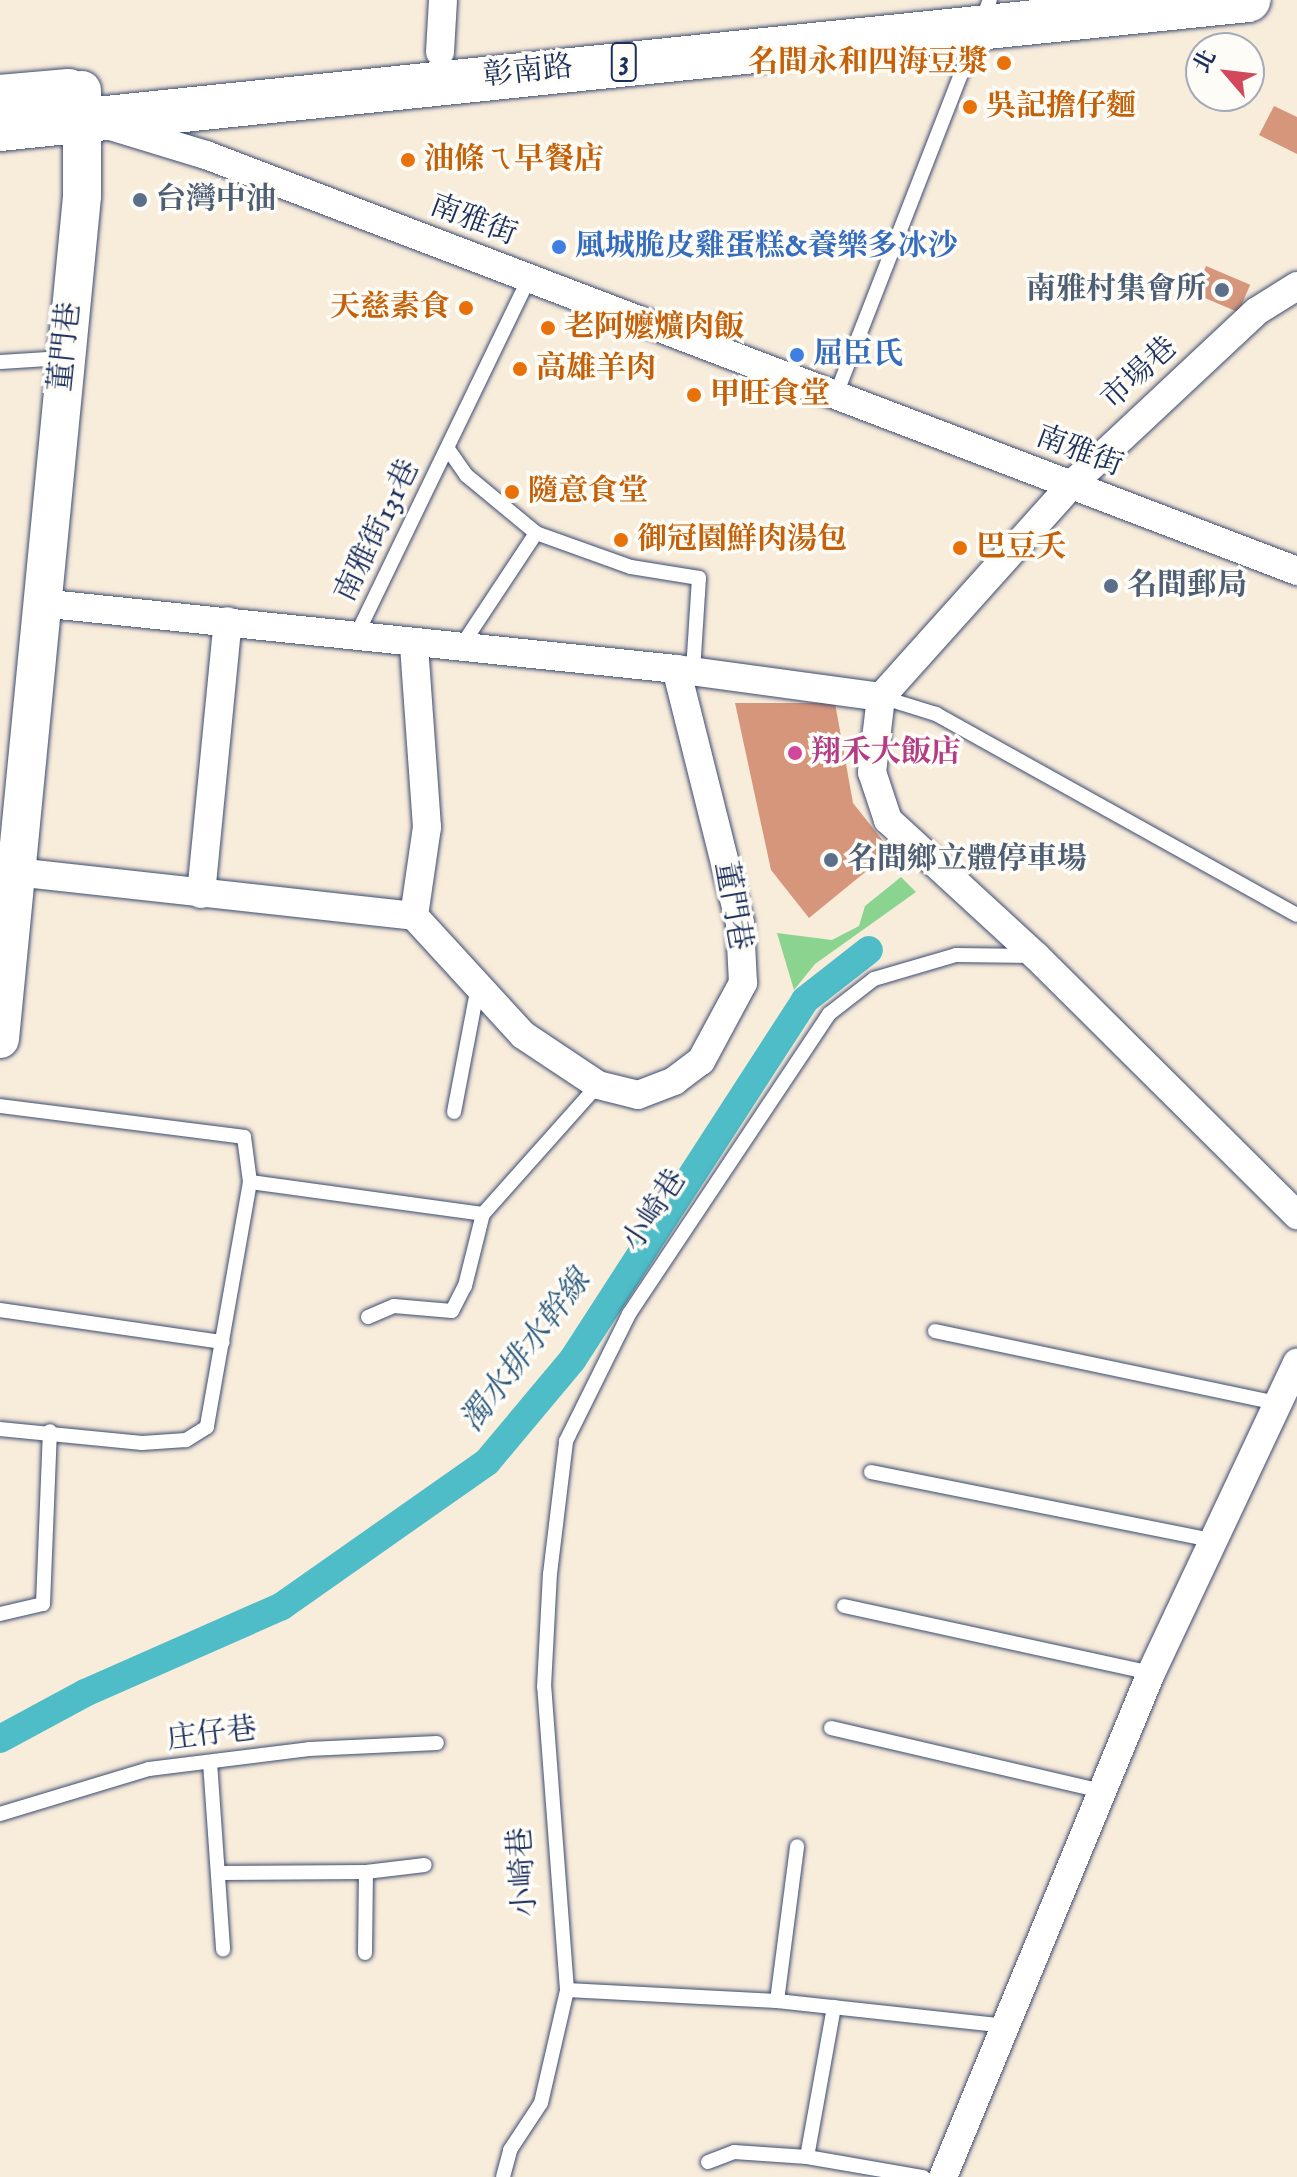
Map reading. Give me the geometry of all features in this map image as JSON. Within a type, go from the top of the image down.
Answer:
[{"type":"main road","name":"彰南路","points":[[0,129],[83,104],[440,52],[978,10],[1248,0]]},
{"type":"main road","name":"彰南路","points":[[0,97],[83,104],[978,10]]},
{"type":"street","name":"彰南路","points":[[440,52],[443,0]]},
{"type":"street","name":"南雅街","points":[[83,104],[206,155],[837,392],[1070,486],[1297,571]]},
{"type":"street","name":"董門巷","points":[[0,1039],[6,924],[16,872],[82,196],[83,104]]},
{"type":"street","name":"市場巷","points":[[881,697],[1070,486],[1257,311],[1297,286]]},
{"type":"street","points":[[40,603],[685,670],[881,697],[872,772],[888,820],[1036,956],[1297,1215]]},
{"type":"street","points":[[201,894],[228,621]]},
{"type":"street","points":[[16,872],[414,916],[427,827],[414,644]]},
{"type":"street","name":"董門巷","points":[[414,916],[523,1035],[598,1085],[638,1095],[674,1081],[701,1061],[743,983],[740,923],[685,670]]},
{"type":"street","points":[[943,2177],[1151,1673],[1297,1363]]},
{"type":"lane","points":[[837,392],[978,10]]},
{"type":"lane","name":"南雅街131巷","points":[[356,636],[529,278]]},
{"type":"lane","points":[[0,362],[65,358]]},
{"type":"lane","name":"南雅街131巷","points":[[448,449],[466,475],[536,533],[631,567],[699,578],[685,670]]},
{"type":"lane","points":[[459,648],[536,533]]},
{"type":"lane","points":[[881,697],[936,714],[1295,909]]},
{"type":"lane","name":"小崎巷","points":[[503,2177],[510,2150],[541,2103],[567,1990],[544,1687],[550,1574],[566,1441],[629,1314],[829,1014],[874,979],[956,955],[1036,956]]},
{"type":"lane","points":[[454,1112],[478,986]]},
{"type":"lane","points":[[368,1317],[394,1306],[452,1311],[465,1286],[483,1214],[598,1085]]},
{"type":"lane","points":[[0,1106],[244,1137],[250,1182],[207,1427],[186,1440],[142,1443],[50,1431],[0,1429]]},
{"type":"lane","points":[[250,1182],[483,1214]]},
{"type":"lane","points":[[0,1310],[223,1342]]},
{"type":"lane","points":[[935,1331],[1278,1403]]},
{"type":"lane","points":[[0,1614],[43,1604],[50,1431]]},
{"type":"lane","points":[[871,1472],[1211,1540]]},
{"type":"lane","points":[[844,1606],[1151,1673]]},
{"type":"lane","points":[[831,1728],[1101,1791]]},
{"type":"lane","name":"庄仔巷","points":[[0,1814],[149,1769],[309,1749],[437,1743]]},
{"type":"lane","points":[[210,1762],[221,1873],[223,1950]]},
{"type":"lane","points":[[777,2001],[797,1846]]},
{"type":"lane","points":[[221,1873],[366,1872],[425,1865]]},
{"type":"lane","points":[[365,1953],[366,1872]]},
{"type":"lane","points":[[567,1990],[777,2001],[1007,2026]]},
{"type":"lane","points":[[807,2157],[834,2007]]},
{"type":"lane","points":[[708,2162],[734,2152],[807,2157],[923,2177]]},
{"type":"green space","points":[[901,877],[916,892],[815,964],[794,990],[777,933],[832,940],[859,926],[865,906]]},
{"type":"building","points":[[1274,106],[1297,117],[1297,154],[1259,135]]},
{"type":"building","name":"南雅村集會所","points":[[1206,266],[1250,285],[1238,312],[1194,294]]},
{"type":"building","name":"翔禾大飯店","points":[[735,703],[835,703],[853,803],[891,851],[809,918],[771,870]]},
{"type":"waterway","name":"濁水排水幹線","points":[[0,1739],[85,1693],[282,1606],[487,1462],[573,1359],[805,1000],[869,950]]},
{"type":"place","name":"名間永和四海豆漿","points":[[1004,63]]},
{"type":"place","name":"吳記擔仔麵","points":[[970,107]]},
{"type":"place","name":"油條ㄟ早餐店","points":[[408,160]]},
{"type":"place","name":"台灣中油","points":[[140,200]]},
{"type":"place","name":"風城脆皮雞蛋糕&養樂多冰沙","points":[[559,247]]},
{"type":"place","name":"南雅村集會所","points":[[1222,290]]},
{"type":"place","name":"天慈素食","points":[[466,308]]},
{"type":"place","name":"老阿嬤爌肉飯","points":[[548,328]]},
{"type":"place","name":"屈臣氏","points":[[797,355]]},
{"type":"place","name":"高雄羊肉","points":[[520,369]]},
{"type":"place","name":"甲旺食堂","points":[[694,395]]},
{"type":"place","name":"隨意食堂","points":[[512,492]]},
{"type":"place","name":"御冠園鮮肉湯包","points":[[621,540]]},
{"type":"place","name":"巴豆夭","points":[[960,548]]},
{"type":"place","name":"名間郵局","points":[[1111,586]]},
{"type":"place","name":"翔禾大飯店","points":[[795,753]]},
{"type":"place","name":"名間鄉立體停車場","points":[[831,860]]}]
